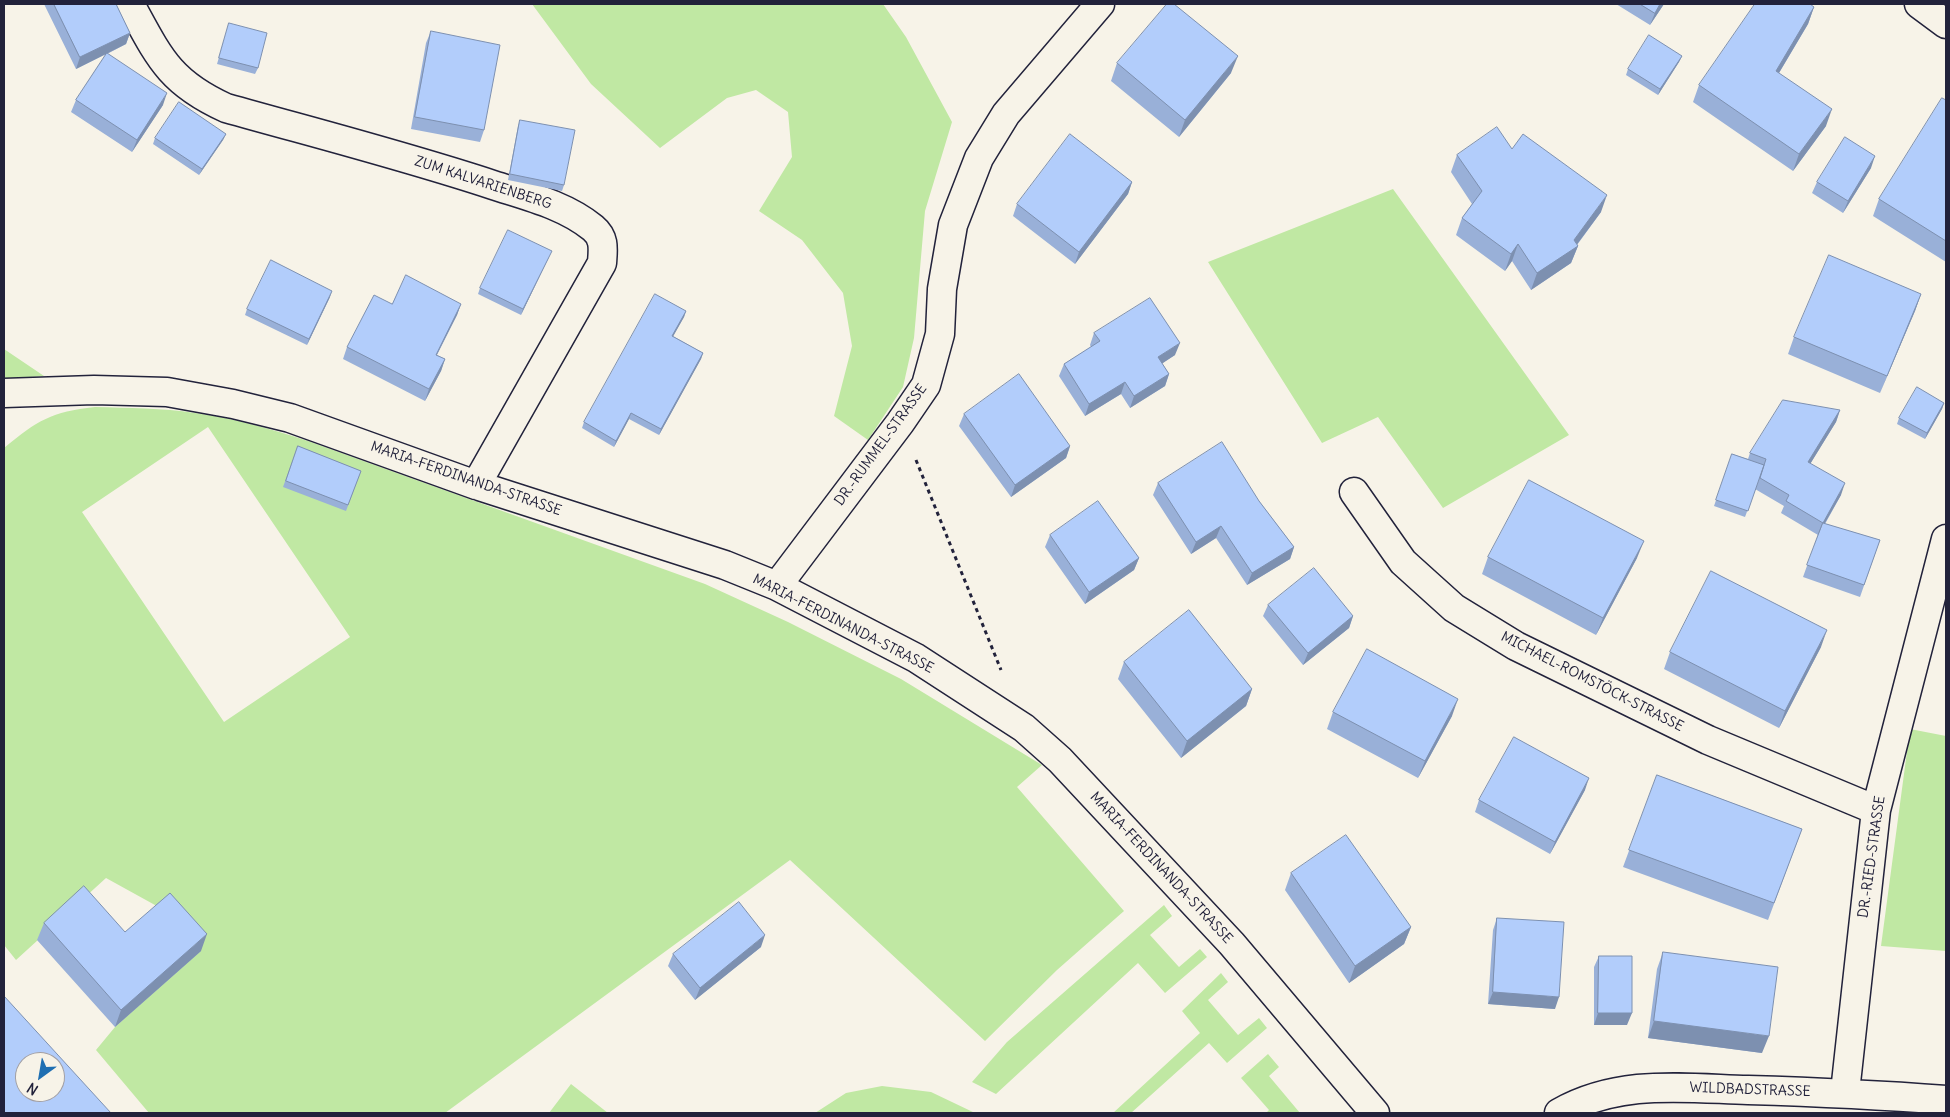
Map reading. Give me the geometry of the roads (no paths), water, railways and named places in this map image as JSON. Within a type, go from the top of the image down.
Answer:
[{"type":"street","name":"ZUM KALVARIENBERG","points":[[130,4],[157,54],[176,77],[199,96],[226,108],[455,172],[567,211],[594,229],[604,243],[602,263],[476,485]]},
{"type":"street","name":"DR.-RUMMEL-STRASSE","points":[[777,586],[900,423],[926,385],[940,334],[942,289],[952,226],[979,158],[1006,114],[1100,4]]},
{"type":"street","points":[[1919,4],[1946,24]]},
{"type":"street","name":"MARIA-FERDINANDA-STRASSE","points":[[4,394],[94,390],[168,392],[233,404],[290,418],[476,485],[725,565],[777,586],[916,658],[1024,728],[1060,760],[1232,944],[1375,1113]]},
{"type":"street","name":"MICHAEL-ROMSTÖCK-STRASSE","points":[[1354,492],[1403,562],[1454,608],[1516,646],[1708,740],[1876,810]]},
{"type":"street","name":"DR.-RIED-STRASSE","points":[[1845,1092],[1876,810],[1946,539]]},
{"type":"street","name":"WILDBADSTRASSE","points":[[1559,1113],[1581,1100],[1606,1093],[1644,1087],[1845,1092],[1946,1100]]}]
